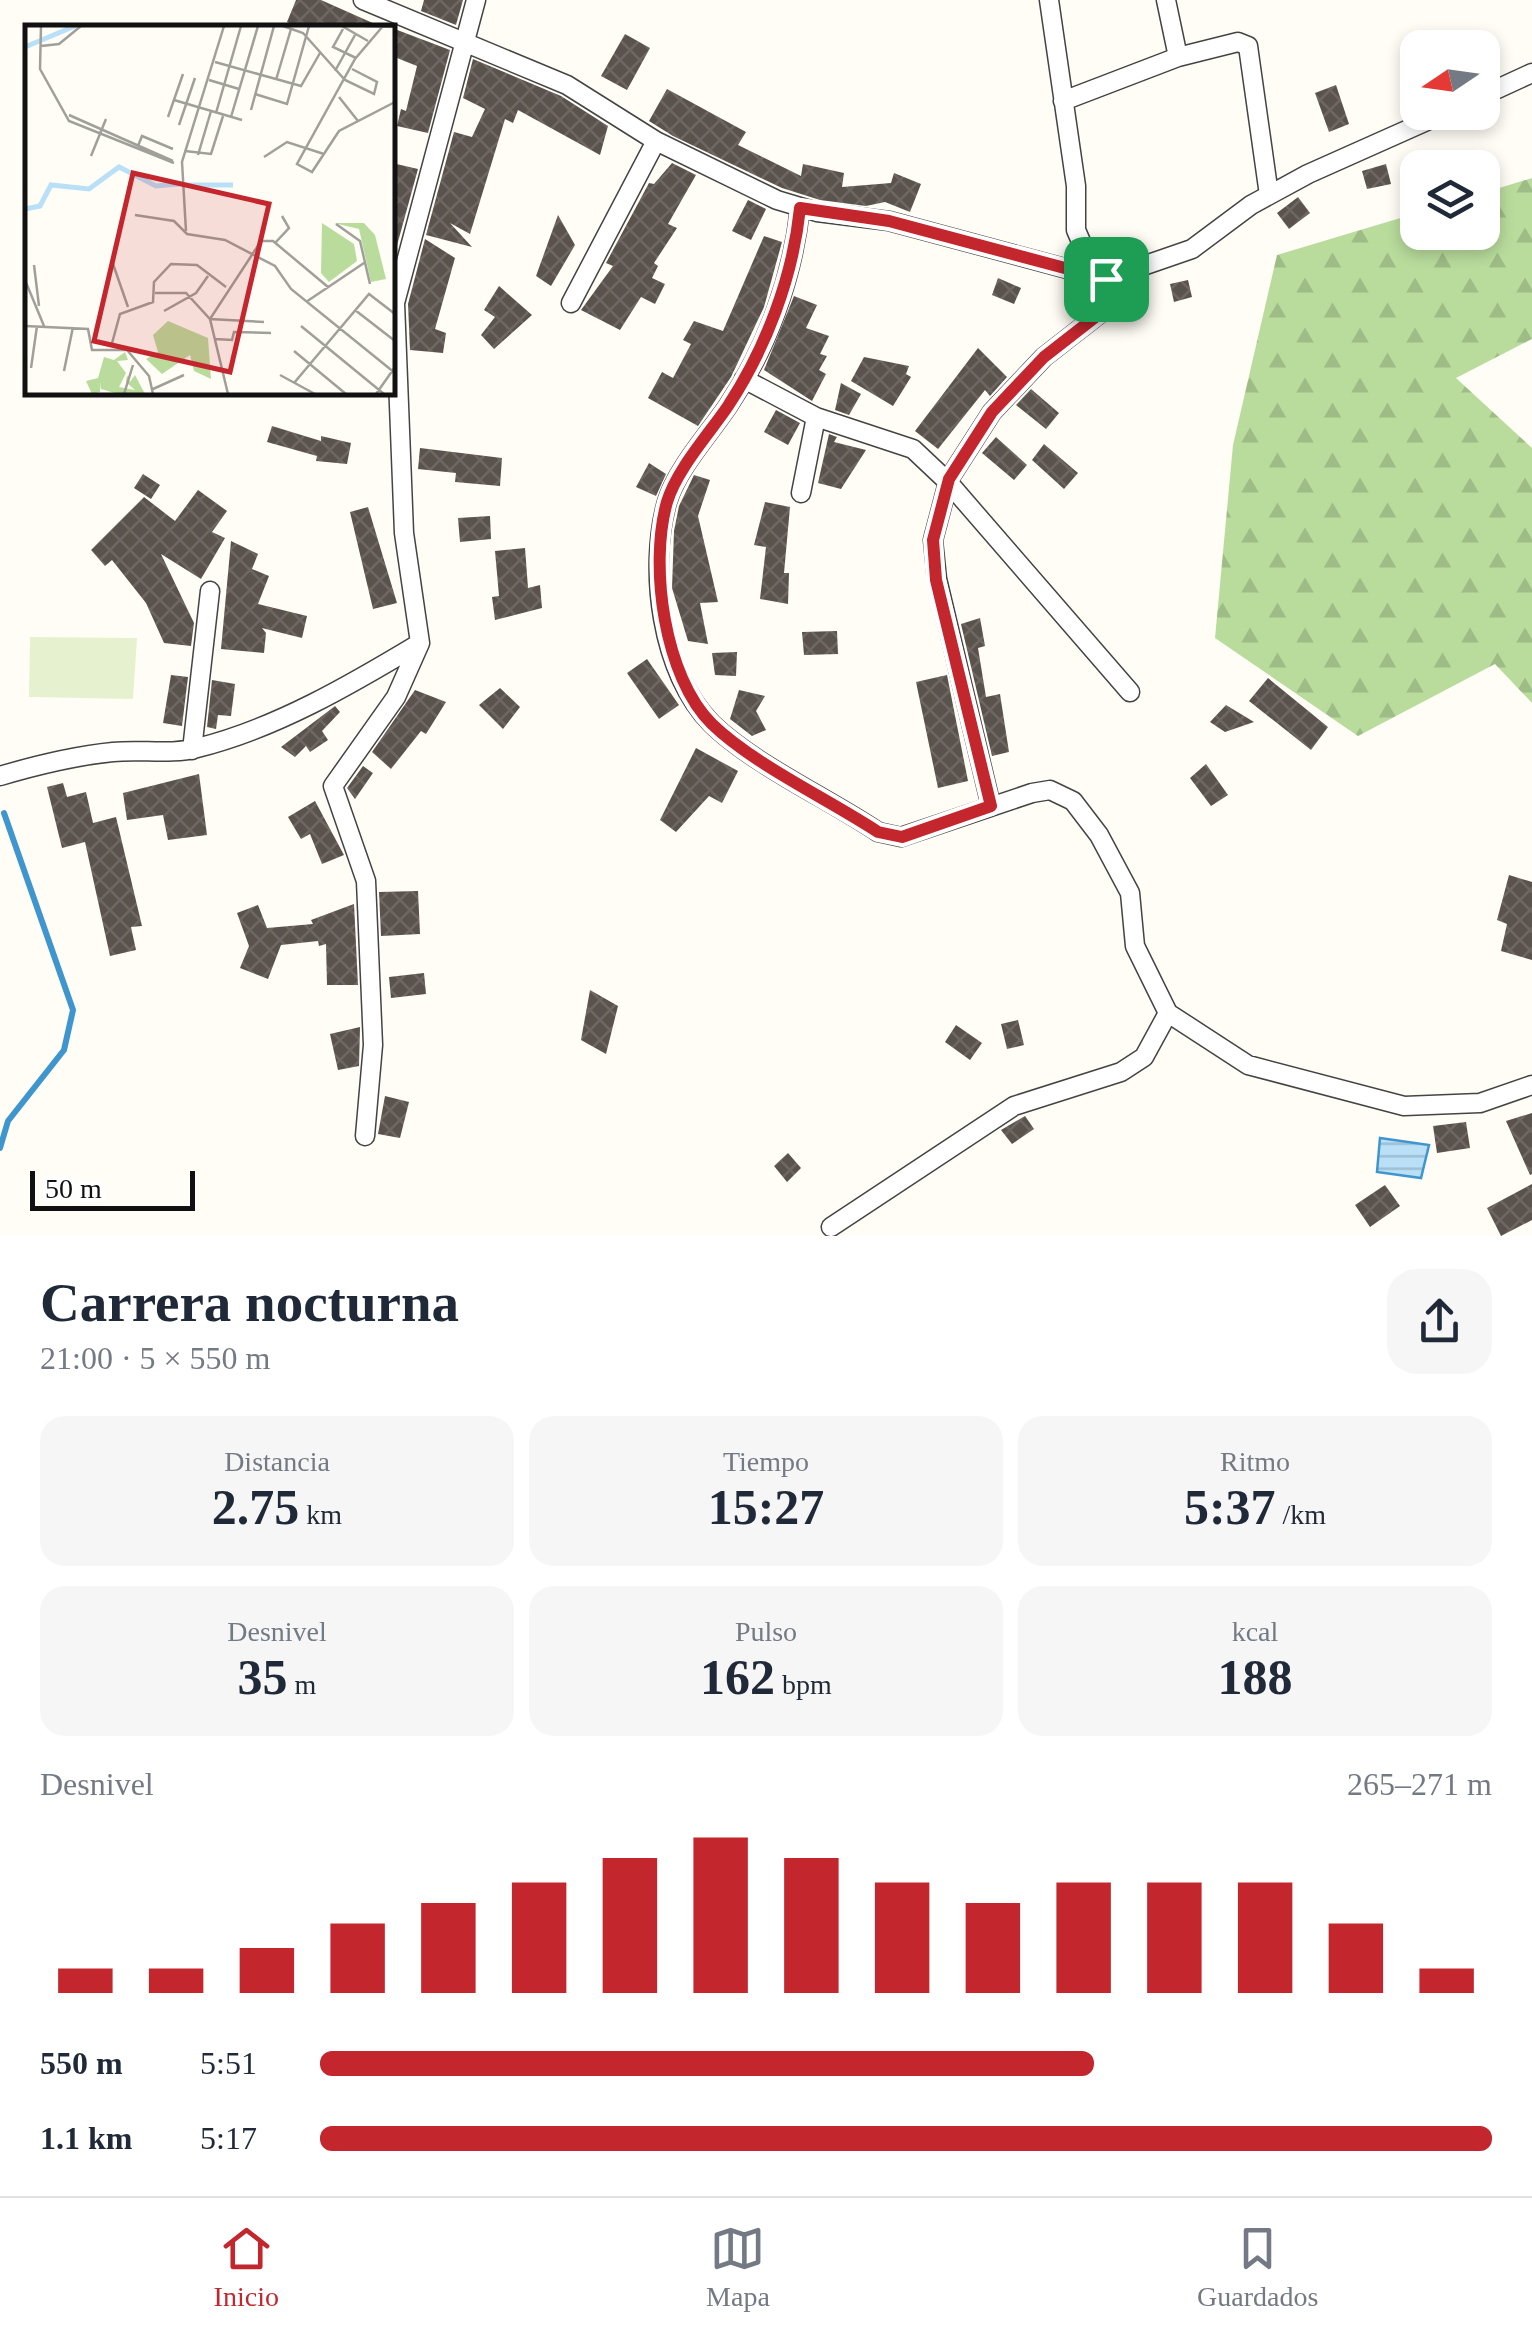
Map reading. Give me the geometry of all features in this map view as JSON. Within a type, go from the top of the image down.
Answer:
[{"type":"street","points":[[363,0],[567,85],[656,142],[800,208],[889,221],[1106,279],[1192,250],[1269,195],[1408,130]]},
{"type":"street","points":[[365,1136],[373,1046],[366,881],[333,786],[396,697],[420,643],[404,534],[395,303],[476,0]]},
{"type":"street","points":[[991,806],[936,580],[933,540],[948,482],[992,412],[1044,357],[1103,311],[1106,279],[1089,260],[1076,230],[1076,186],[1049,0]]},
{"type":"street","points":[[1166,0],[1178,57]]},
{"type":"street","points":[[1062,101],[1178,57],[1238,42],[1248,46],[1269,195]]},
{"type":"street","points":[[1500,88],[1532,73]]},
{"type":"street","points":[[572,303],[656,142]]},
{"type":"street","points":[[800,208],[780,302],[744,379],[668,500],[661,550],[662,614],[684,686],[710,722],[732,741],[878,832],[902,837],[1050,790],[1073,802],[1099,836],[1130,893],[1135,946],[1168,1014],[1248,1065],[1404,1106],[1480,1102],[1532,1085]]},
{"type":"street","points":[[744,379],[816,417],[914,449],[948,482],[1130,692]]},
{"type":"street","points":[[801,493],[816,417]]},
{"type":"street","points":[[192,750],[210,591]]},
{"type":"street","points":[[0,776],[113,752],[192,750],[225,740],[359,680],[420,643]]},
{"type":"street","points":[[831,1227],[1014,1106],[1121,1072],[1144,1057],[1168,1014]]},
{"type":"green space","points":[[1532,178],[1532,339],[1456,378],[1532,448],[1532,703],[1495,664],[1358,736],[1215,638],[1233,445],[1277,255],[1400,218],[1400,250],[1500,250],[1500,188]]},
{"type":"green space","points":[[30,637],[137,638],[133,699],[29,697]]},
{"type":"water","points":[[1380,1138],[1429,1145],[1421,1178],[1377,1172]]},
{"type":"building","points":[[296,0],[321,0],[377,25],[294,25],[287,22]]},
{"type":"building","points":[[424,0],[463,0],[456,25],[421,11]]},
{"type":"building","points":[[395,29],[450,50],[428,133],[397,126],[401,109],[406,111],[417,66],[395,57]]},
{"type":"building","points":[[625,34],[650,48],[627,90],[601,76]]},
{"type":"building","points":[[473,59],[561,96],[608,126],[600,155],[518,110],[513,123],[505,119],[470,234],[450,223],[472,247],[426,235],[454,132],[472,137],[485,109],[463,98]]},
{"type":"building","points":[[1336,85],[1349,124],[1329,132],[1315,93]]},
{"type":"building","points":[[667,89],[746,132],[738,145],[801,176],[803,164],[844,173],[842,187],[891,183],[894,173],[921,184],[910,212],[885,202],[866,206],[820,200],[782,188],[673,136],[649,121]]},
{"type":"building","points":[[672,163],[696,175],[668,224],[677,228],[654,263],[658,266],[652,278],[665,284],[655,304],[641,297],[620,330],[581,310],[613,266],[606,263],[649,183],[654,184]]},
{"type":"building","points":[[395,164],[418,169],[396,249],[395,244]]},
{"type":"building","points":[[1386,164],[1391,184],[1367,189],[1362,171]]},
{"type":"building","points":[[1298,197],[1310,213],[1289,229],[1277,213]]},
{"type":"building","points":[[748,200],[766,209],[751,240],[732,231]]},
{"type":"building","points":[[558,215],[575,245],[551,286],[536,276]]},
{"type":"building","points":[[764,236],[782,242],[764,307],[731,377],[698,426],[648,398],[662,372],[673,378],[691,344],[683,340],[694,321],[723,331]]},
{"type":"building","points":[[425,239],[455,258],[435,329],[446,333],[443,353],[410,350],[408,304]]},
{"type":"building","points":[[998,278],[1021,288],[1014,304],[992,295]]},
{"type":"building","points":[[1188,280],[1192,297],[1174,302],[1170,284]]},
{"type":"building","points":[[499,286],[532,315],[494,349],[481,335],[495,317],[484,310]]},
{"type":"building","points":[[794,296],[817,305],[806,328],[829,336],[820,354],[827,356],[819,370],[826,374],[812,401],[764,370]]},
{"type":"building","points":[[978,348],[1007,377],[990,396],[985,390],[938,449],[915,431]]},
{"type":"building","points":[[864,357],[909,366],[906,374],[911,377],[893,406],[851,381]]},
{"type":"building","points":[[841,383],[861,394],[849,415],[835,410]]},
{"type":"building","points":[[1031,389],[1059,413],[1046,429],[1016,405]]},
{"type":"building","points":[[776,410],[800,423],[788,445],[764,432]]},
{"type":"building","points":[[272,426],[321,441],[321,436],[351,443],[347,464],[316,461],[317,456],[267,442]]},
{"type":"building","points":[[829,434],[837,437],[834,442],[866,450],[841,489],[818,483]]},
{"type":"building","points":[[996,437],[1027,465],[1014,480],[982,453]]},
{"type":"building","points":[[1044,444],[1078,473],[1064,489],[1032,460]]},
{"type":"building","points":[[420,448],[502,458],[500,486],[455,482],[456,473],[418,469]]},
{"type":"building","points":[[649,463],[666,474],[656,496],[636,487]]},
{"type":"building","points":[[143,474],[160,485],[151,499],[134,488]]},
{"type":"building","points":[[694,475],[710,480],[698,516],[718,602],[700,603],[708,644],[688,641],[672,588],[674,531],[679,506]]},
{"type":"building","points":[[198,490],[227,511],[212,532],[225,538],[201,579],[161,554],[194,623],[191,646],[164,643],[146,603],[112,560],[105,566],[91,550],[144,497],[175,521]]},
{"type":"building","points":[[765,502],[790,507],[784,573],[789,573],[788,604],[760,599],[766,547],[754,545]]},
{"type":"building","points":[[368,507],[397,603],[373,609],[350,512]]},
{"type":"building","points":[[490,516],[491,539],[460,542],[458,518]]},
{"type":"building","points":[[231,541],[258,554],[252,569],[269,576],[258,604],[307,616],[302,638],[262,628],[266,633],[264,653],[221,649]]},
{"type":"building","points":[[525,548],[528,588],[540,585],[542,608],[495,620],[492,597],[499,596],[495,551]]},
{"type":"building","points":[[980,618],[985,646],[978,648],[986,697],[1000,694],[1009,752],[992,756],[961,624]]},
{"type":"building","points":[[837,631],[838,654],[804,655],[802,632]]},
{"type":"building","points":[[737,652],[736,676],[715,675],[712,653]]},
{"type":"building","points":[[647,659],[679,705],[659,719],[627,673]]},
{"type":"building","points":[[171,675],[188,677],[182,726],[163,723]]},
{"type":"building","points":[[947,675],[968,781],[938,788],[916,682]]},
{"type":"building","points":[[1268,678],[1328,727],[1311,750],[1249,701]]},
{"type":"building","points":[[212,680],[235,684],[231,716],[218,715],[216,729],[207,727]]},
{"type":"building","points":[[500,688],[520,707],[503,729],[479,705]]},
{"type":"building","points":[[415,690],[446,702],[426,734],[421,731],[391,769],[372,752]]},
{"type":"building","points":[[739,690],[765,696],[756,711],[766,730],[752,736],[730,719]]},
{"type":"building","points":[[1226,705],[1254,722],[1225,732],[1210,722]]},
{"type":"building","points":[[335,706],[340,712],[322,731],[328,740],[310,752],[306,746],[295,757],[281,747]]},
{"type":"building","points":[[696,748],[738,771],[722,803],[709,796],[676,832],[660,820]]},
{"type":"building","points":[[1206,764],[1228,795],[1211,806],[1190,778]]},
{"type":"building","points":[[363,766],[373,773],[355,799],[347,788]]},
{"type":"building","points":[[199,774],[207,835],[168,840],[163,815],[127,820],[123,793]]},
{"type":"building","points":[[63,783],[67,797],[86,792],[93,823],[116,817],[142,926],[131,927],[136,950],[110,956],[85,842],[62,848],[47,787]]},
{"type":"building","points":[[315,801],[344,855],[322,864],[310,834],[301,839],[288,817]]},
{"type":"building","points":[[1509,875],[1532,882],[1532,960],[1501,951],[1507,924],[1497,920]]},
{"type":"building","points":[[418,891],[420,934],[381,936],[379,892]]},
{"type":"building","points":[[354,904],[358,985],[327,985],[326,944],[319,946],[318,941],[281,945],[268,979],[240,968],[249,946],[237,913],[258,905],[267,928],[313,924],[311,920]]},
{"type":"building","points":[[424,973],[426,994],[391,998],[389,977]]},
{"type":"building","points":[[590,990],[618,1006],[606,1054],[581,1040]]},
{"type":"building","points":[[1018,1020],[1024,1045],[1007,1049],[1001,1024]]},
{"type":"building","points":[[956,1025],[982,1043],[970,1060],[945,1042]]},
{"type":"building","points":[[360,1027],[359,1066],[338,1070],[330,1034]]},
{"type":"building","points":[[385,1096],[409,1102],[400,1138],[378,1134]]},
{"type":"building","points":[[1532,1113],[1532,1174],[1530,1175],[1506,1121]]},
{"type":"building","points":[[1025,1116],[1034,1129],[1012,1144],[1001,1130]]},
{"type":"building","points":[[1466,1122],[1470,1148],[1437,1153],[1433,1126]]},
{"type":"building","points":[[788,1153],[801,1168],[787,1182],[774,1166]]},
{"type":"building","points":[[1532,1184],[1532,1220],[1501,1236],[1487,1208]]},
{"type":"building","points":[[1385,1185],[1400,1206],[1370,1227],[1355,1205]]},
{"type":"waterway","points":[[0,1148],[8,1121],[64,1050],[73,1010],[4,813]]},
{"type":"route","points":[[800,208],[889,221],[1106,279],[1103,311],[1044,357],[992,412],[949,479],[933,540],[936,580],[991,806],[902,837],[878,832],[732,741],[710,722],[684,686],[662,614],[661,550],[668,500],[755,361],[780,302],[798,234],[800,208]]}]
